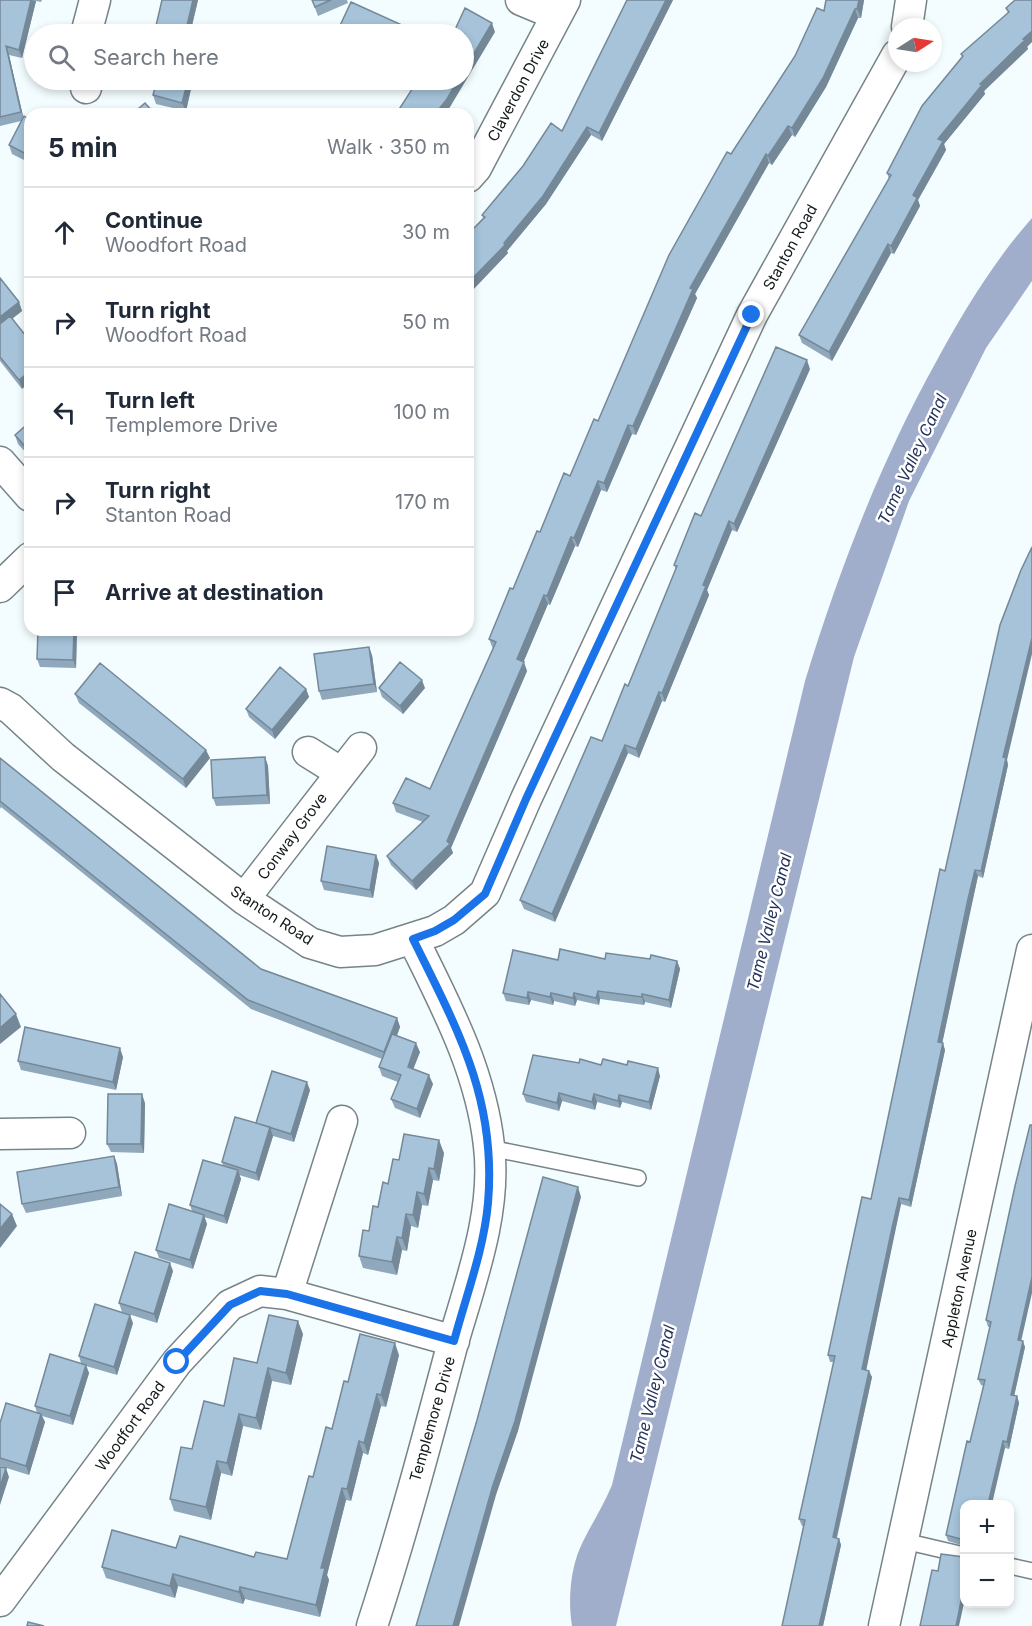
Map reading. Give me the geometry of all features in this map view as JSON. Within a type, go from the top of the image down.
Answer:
[{"type":"street","points":[[89,24],[95,0]]},
{"type":"street","points":[[521,0],[561,8]]},
{"type":"street","points":[[908,18],[911,0]]},
{"type":"street","name":"Claverdon Drive","points":[[474,170],[561,8]]},
{"type":"street","name":"Stanton Road","points":[[0,703],[11,709],[63,757],[244,899],[310,943],[340,952],[375,950],[435,931],[454,920],[485,894],[526,799],[752,315],[888,71]]},
{"type":"street","points":[[0,462],[24,489]]},
{"type":"street","points":[[0,587],[24,564]]},
{"type":"street","name":"Conway Grove","points":[[244,899],[340,772],[361,748]]},
{"type":"street","points":[[308,752],[340,772]]},
{"type":"street","name":"Templemore Drive","points":[[372,1626],[454,1341],[482,1236],[488,1204],[490,1148],[481,1099],[469,1056],[413,939]]},
{"type":"street","name":"Appleton Avenue","points":[[884,1626],[1032,950]]},
{"type":"street","points":[[287,1294],[342,1121]]},
{"type":"street","points":[[0,1134],[70,1132]]},
{"type":"street","name":"Woodfort Road","points":[[0,1601],[177,1362],[230,1305],[260,1291],[287,1294],[454,1341]]},
{"type":"lane","points":[[490,1148],[638,1178]]},
{"type":"lane","points":[[904,1541],[960,1554]]},
{"type":"lane","points":[[1014,1567],[1032,1571]]},
{"type":"water","name":"Tame Valley Canal","points":[[1032,218],[1032,281],[986,348],[909,501],[854,657],[616,1626],[572,1626],[570,1597],[574,1567],[580,1548],[612,1485],[805,681],[818,640],[862,518],[916,400],[946,343],[980,287]]},
{"type":"building","points":[[0,0],[31,0],[19,50],[6,46],[21,112],[0,117]]},
{"type":"building","points":[[162,0],[193,0],[187,24],[156,24]]},
{"type":"building","points":[[312,0],[331,0],[315,7]]},
{"type":"building","points":[[627,0],[666,0],[599,133],[587,127],[543,196],[504,243],[505,245],[474,277],[474,228],[485,217],[482,215],[523,166],[551,123],[562,131]]},
{"type":"building","points":[[826,0],[859,0],[857,9],[823,78],[792,128],[788,126],[768,156],[766,154],[690,288],[693,289],[633,426],[628,425],[604,483],[598,481],[574,538],[571,537],[547,596],[544,595],[517,659],[524,662],[447,841],[450,844],[412,881],[387,856],[429,816],[393,803],[406,778],[430,789],[496,642],[489,639],[510,588],[513,589],[537,531],[540,532],[564,473],[570,476],[594,419],[598,421],[669,255],[727,152],[731,154],[795,56],[817,8],[824,11]]},
{"type":"building","points":[[1015,0],[1032,0],[1032,31],[980,84],[982,85],[938,139],[943,141],[913,195],[917,198],[891,246],[888,244],[829,352],[799,335],[891,175],[887,173],[922,106],[963,56],[961,54],[1009,12],[1006,8]]},
{"type":"building","points":[[351,2],[400,24],[341,24]]},
{"type":"building","points":[[465,8],[492,23],[474,53],[474,24],[458,24]]},
{"type":"building","points":[[154,90],[185,90],[182,103],[153,95]]},
{"type":"building","points":[[412,90],[452,90],[440,108],[400,108]]},
{"type":"building","points":[[145,103],[150,108],[139,108]]},
{"type":"building","points":[[24,116],[24,153],[9,145]]},
{"type":"building","points":[[0,278],[19,302],[0,317]]},
{"type":"building","points":[[10,316],[24,334],[24,376],[19,380],[0,357],[0,324]]},
{"type":"building","points":[[776,347],[807,360],[734,524],[729,521],[703,585],[706,586],[662,693],[659,692],[636,749],[625,745],[552,914],[520,900],[591,737],[602,741],[625,684],[628,686],[677,566],[674,565],[695,513],[701,516]]},
{"type":"building","points":[[24,427],[24,445],[15,435]]},
{"type":"building","points":[[1032,547],[1032,638],[1003,757],[1006,758],[981,871],[975,870],[968,899],[938,1042],[943,1043],[909,1200],[899,1198],[892,1228],[862,1369],[869,1371],[833,1537],[839,1539],[819,1626],[782,1626],[805,1520],[799,1519],[835,1356],[828,1355],[862,1197],[871,1199],[940,869],[945,871],[1000,625]]},
{"type":"building","points":[[38,636],[74,636],[73,660],[37,659]]},
{"type":"building","points":[[369,647],[374,684],[319,691],[314,654]]},
{"type":"building","points":[[400,662],[422,680],[400,706],[379,688]]},
{"type":"building","points":[[100,663],[206,750],[183,779],[75,694]]},
{"type":"building","points":[[280,667],[306,689],[272,730],[246,709]]},
{"type":"building","points":[[265,757],[267,795],[213,798],[211,760]]},
{"type":"building","points":[[0,758],[261,969],[397,1018],[384,1052],[248,1000],[0,801]]},
{"type":"building","points":[[327,846],[376,855],[370,890],[321,881]]},
{"type":"building","points":[[560,949],[605,959],[606,953],[650,959],[651,955],[677,961],[669,1000],[642,994],[642,997],[598,991],[596,998],[574,993],[573,998],[551,993],[550,997],[528,992],[527,998],[503,993],[513,950],[558,960]]},
{"type":"building","points":[[0,994],[16,1014],[0,1028]]},
{"type":"building","points":[[25,1027],[120,1048],[113,1082],[18,1061]]},
{"type":"building","points":[[392,1034],[416,1043],[408,1067],[429,1075],[417,1109],[391,1099],[401,1075],[379,1067]]},
{"type":"building","points":[[533,1055],[579,1063],[580,1059],[601,1065],[603,1059],[627,1065],[628,1061],[658,1068],[649,1102],[619,1095],[618,1101],[594,1094],[592,1102],[559,1093],[557,1103],[523,1094]]},
{"type":"building","points":[[272,1071],[307,1082],[291,1134],[256,1123]]},
{"type":"building","points":[[108,1094],[142,1094],[141,1144],[107,1144]]},
{"type":"building","points":[[235,1117],[270,1127],[256,1173],[222,1162]]},
{"type":"building","points":[[1030,1125],[1032,1125],[1032,1277],[1018,1340],[1023,1341],[1011,1395],[1017,1396],[1007,1442],[1003,1441],[989,1500],[960,1500],[960,1539],[946,1535],[967,1441],[970,1442],[985,1380],[978,1379],[991,1322],[986,1320]]},
{"type":"building","points":[[404,1134],[439,1140],[434,1169],[429,1168],[424,1194],[417,1192],[413,1215],[406,1214],[402,1238],[397,1237],[392,1262],[359,1256],[363,1230],[369,1231],[373,1206],[378,1207],[383,1182],[388,1184],[393,1159],[399,1160]]},
{"type":"building","points":[[114,1156],[119,1187],[22,1204],[17,1172]]},
{"type":"building","points":[[203,1160],[238,1170],[224,1216],[190,1205]]},
{"type":"building","points":[[543,1177],[578,1187],[515,1421],[493,1485],[453,1626],[416,1626],[477,1420]]},
{"type":"building","points":[[0,1204],[12,1214],[0,1229]]},
{"type":"building","points":[[169,1204],[204,1215],[190,1260],[156,1250]]},
{"type":"building","points":[[135,1252],[170,1263],[154,1314],[119,1303]]},
{"type":"building","points":[[95,1304],[130,1315],[114,1367],[79,1356]]},
{"type":"building","points":[[269,1315],[298,1321],[286,1373],[268,1368],[256,1418],[239,1414],[227,1463],[217,1461],[206,1507],[170,1499],[181,1447],[192,1449],[204,1401],[224,1406],[234,1358],[257,1363]]},
{"type":"building","points":[[360,1334],[395,1343],[381,1395],[377,1394],[364,1443],[359,1441],[347,1489],[342,1488],[321,1568],[325,1568],[316,1605],[240,1587],[239,1592],[173,1574],[170,1586],[102,1567],[112,1530],[176,1548],[180,1536],[254,1557],[256,1552],[287,1559],[309,1476],[313,1477],[326,1427],[332,1429],[344,1381],[348,1382]]},
{"type":"building","points":[[50,1354],[86,1365],[70,1416],[35,1406]]},
{"type":"building","points":[[6,1403],[41,1414],[26,1466],[0,1458],[0,1423]]},
{"type":"building","points":[[0,1467],[6,1468],[0,1487]]},
{"type":"building","points":[[941,1554],[960,1556],[960,1606],[956,1626],[920,1626],[932,1570],[938,1571]]},
{"type":"building","points":[[28,1622],[44,1626],[27,1626]]},
{"type":"route","points":[[177,1362],[230,1305],[260,1291],[287,1294],[454,1341],[482,1236],[488,1204],[490,1148],[481,1099],[469,1056],[413,939],[435,931],[454,920],[485,894],[526,799],[752,315]]}]
